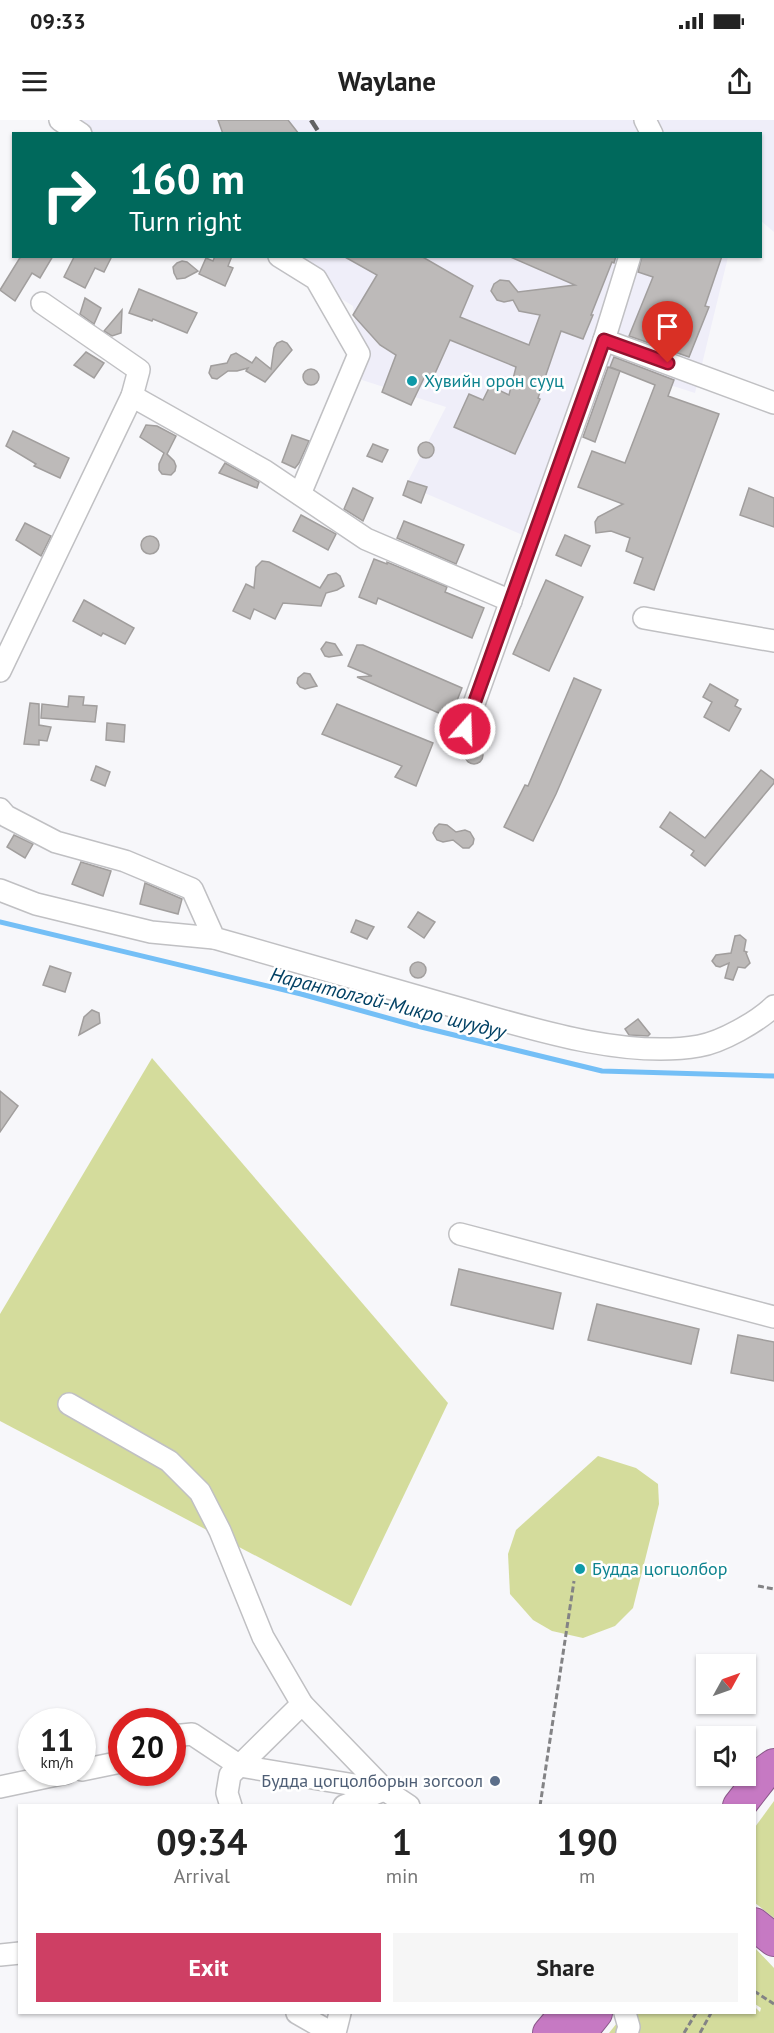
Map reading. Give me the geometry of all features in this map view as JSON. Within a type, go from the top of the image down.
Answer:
[{"type":"highway","points":[[742,1804],[772,1765]]},
{"type":"highway","points":[[756,1926],[774,1940]]},
{"type":"highway","points":[[560,2023],[592,2014]]},
{"type":"lane","points":[[60,120],[78,132]]},
{"type":"lane","points":[[282,258],[316,279],[359,354],[300,494]]},
{"type":"lane","points":[[465,729],[604,340],[629,258]]},
{"type":"lane","points":[[0,671],[132,396],[140,370],[42,303]]},
{"type":"lane","points":[[604,340],[774,403]]},
{"type":"lane","points":[[132,396],[265,471],[366,539],[511,602]]},
{"type":"lane","points":[[644,618],[774,641]]},
{"type":"lane","points":[[0,809],[6,816],[56,842],[125,861],[192,889],[214,938]]},
{"type":"lane","points":[[0,890],[36,904],[151,932],[214,938],[472,1012],[591,1043],[659,1050],[700,1046],[734,1033],[774,1006]]},
{"type":"lane","points":[[460,1234],[774,1317]]},
{"type":"lane","points":[[69,1404],[169,1461],[200,1492],[220,1531],[263,1637],[302,1704],[385,1790],[406,1804]]},
{"type":"lane","points":[[230,1804],[227,1793],[230,1775],[302,1704]]},
{"type":"lane","points":[[186,1735],[192,1734],[240,1766],[385,1790]]},
{"type":"lane","points":[[0,1787],[18,1783]]},
{"type":"lane","points":[[349,1804],[385,1790]]},
{"type":"lane","points":[[0,1955],[18,1953]]},
{"type":"lane","points":[[299,2014],[334,2033],[340,2014]]},
{"type":"lane","points":[[625,2014],[629,2027],[627,2033]]},
{"type":"path","points":[[540,1804],[574,1581]]},
{"type":"path","points":[[759,1586],[774,1588]]},
{"type":"path","points":[[756,1991],[774,2004]]},
{"type":"path","points":[[684,2033],[695,2014]]},
{"type":"path","points":[[700,2033],[710,2014]]},
{"type":"shaded area","points":[[68,120],[774,120],[774,232],[762,222],[762,132],[72,132]]},
{"type":"shaded area","points":[[275,258],[728,258],[695,393],[614,367],[525,536],[406,485],[446,407],[362,380],[353,306]]},
{"type":"green space","points":[[152,1058],[448,1403],[351,1606],[0,1421],[0,1314]]},
{"type":"green space","points":[[598,1456],[636,1468],[658,1484],[659,1504],[633,1608],[615,1626],[583,1638],[552,1631],[533,1620],[510,1594],[508,1554],[516,1530]]},
{"type":"green space","points":[[774,1801],[774,1918],[756,1904],[756,1826]]},
{"type":"green space","points":[[756,1949],[774,1968],[774,2033],[609,2033],[624,2014],[756,2014],[756,2008],[760,2012],[761,2008],[756,2005]]},
{"type":"building","points":[[218,120],[288,120],[297,132],[222,132]]},
{"type":"building","points":[[20,258],[52,258],[40,278],[32,273],[15,301],[0,290]]},
{"type":"building","points":[[74,258],[111,258],[104,272],[95,268],[85,288],[64,277]]},
{"type":"building","points":[[206,258],[213,261],[214,258],[231,258],[228,266],[233,268],[225,286],[199,274]]},
{"type":"building","points":[[347,258],[424,258],[473,286],[460,317],[529,345],[540,315],[519,311],[513,300],[504,302],[497,300],[491,291],[494,284],[500,280],[509,281],[518,292],[575,285],[513,258],[615,258],[583,339],[561,331],[538,398],[540,399],[515,454],[454,427],[469,394],[483,400],[490,386],[509,395],[516,367],[450,340],[433,378],[426,374],[411,405],[382,392],[396,355],[380,345],[353,315],[377,275]]},
{"type":"building","points":[[642,258],[721,258],[705,306],[709,307],[689,357],[629,336],[653,277],[638,272]]},
{"type":"building","points":[[182,261],[187,262],[198,271],[185,278],[177,279],[173,267]]},
{"type":"building","points":[[139,289],[197,313],[187,333],[153,319],[152,321],[129,313]]},
{"type":"building","points":[[85,298],[101,308],[94,324],[80,314]]},
{"type":"building","points":[[122,310],[121,333],[112,336],[104,331]]},
{"type":"building","points":[[282,341],[287,343],[292,350],[265,382],[246,371],[248,368],[228,371],[217,379],[212,378],[209,373],[211,366],[227,363],[231,355],[236,353],[252,363],[256,357],[271,369],[274,348]]},
{"type":"building","points":[[86,352],[104,363],[94,378],[74,365]]},
{"type":"building","points":[[614,357],[674,380],[668,396],[719,414],[654,590],[634,583],[643,558],[626,551],[630,538],[611,531],[596,533],[595,522],[598,517],[623,504],[578,487],[592,451],[625,463],[655,385],[610,367]]},
{"type":"building","points":[[608,367],[620,371],[595,442],[583,437]]},
{"type":"building","points":[[311,369],[319,377],[311,385],[303,377]]},
{"type":"building","points":[[146,425],[157,426],[176,436],[167,454],[176,466],[171,475],[162,474],[159,470],[164,453],[140,437]]},
{"type":"building","points":[[13,431],[69,458],[60,478],[34,466],[36,464],[6,446]]},
{"type":"building","points":[[292,435],[309,441],[295,468],[282,462]]},
{"type":"building","points":[[426,442],[434,450],[426,458],[418,450]]},
{"type":"building","points":[[373,444],[388,450],[382,462],[367,456]]},
{"type":"building","points":[[225,463],[259,482],[257,488],[219,473]]},
{"type":"building","points":[[408,481],[427,487],[421,503],[403,495]]},
{"type":"building","points":[[353,488],[373,498],[363,521],[344,509]]},
{"type":"building","points":[[749,488],[774,498],[774,527],[740,515]]},
{"type":"building","points":[[301,515],[336,534],[328,550],[293,531]]},
{"type":"building","points":[[404,521],[464,545],[456,564],[397,538]]},
{"type":"building","points":[[25,523],[51,536],[41,556],[16,540]]},
{"type":"building","points":[[565,535],[590,546],[581,566],[556,555]]},
{"type":"building","points":[[150,536],[156,539],[159,545],[156,551],[150,554],[144,551],[141,545],[144,539]]},
{"type":"building","points":[[374,559],[387,564],[387,562],[447,587],[445,592],[484,608],[472,638],[378,598],[376,604],[359,597]]},
{"type":"building","points":[[262,561],[269,562],[320,588],[328,575],[336,573],[340,576],[344,586],[326,593],[321,606],[283,603],[275,619],[254,609],[250,619],[233,611],[246,584],[254,588],[256,567]]},
{"type":"building","points":[[546,580],[583,597],[549,671],[513,654]]},
{"type":"building","points":[[84,600],[134,628],[125,644],[103,633],[101,636],[73,621]]},
{"type":"building","points":[[326,642],[335,644],[342,655],[325,656],[321,649]]},
{"type":"building","points":[[357,645],[363,645],[462,688],[450,718],[357,677],[372,676],[348,666]]},
{"type":"building","points":[[304,673],[310,674],[317,686],[305,689],[300,687],[297,683],[298,678]]},
{"type":"building","points":[[574,678],[601,690],[533,841],[504,827],[525,785],[528,786]]},
{"type":"building","points":[[710,684],[738,700],[735,706],[741,709],[729,731],[704,717],[712,702],[703,697]]},
{"type":"building","points":[[69,696],[84,697],[83,705],[97,706],[95,722],[41,718],[42,704],[68,707]]},
{"type":"building","points":[[30,703],[39,704],[39,725],[51,727],[47,741],[39,740],[39,745],[24,744]]},
{"type":"building","points":[[337,704],[433,743],[416,786],[395,777],[402,766],[322,734]]},
{"type":"building","points":[[107,723],[125,725],[124,742],[106,740]]},
{"type":"building","points":[[474,746],[480,749],[483,755],[480,761],[474,764],[468,761],[465,755],[468,749]]},
{"type":"building","points":[[96,766],[110,772],[105,786],[91,780]]},
{"type":"building","points":[[761,770],[774,780],[774,783],[705,866],[691,855],[694,851],[660,827],[670,812],[705,838]]},
{"type":"building","points":[[439,824],[447,825],[456,832],[465,830],[470,832],[474,839],[473,844],[469,848],[463,848],[453,840],[443,842],[437,840],[433,833]]},
{"type":"building","points":[[14,835],[33,844],[25,858],[7,847]]},
{"type":"building","points":[[81,862],[111,871],[103,896],[72,884]]},
{"type":"building","points":[[145,883],[182,899],[178,914],[140,904]]},
{"type":"building","points":[[418,912],[435,922],[424,938],[408,927]]},
{"type":"building","points":[[356,920],[374,927],[367,939],[351,932]]},
{"type":"building","points":[[740,935],[746,940],[744,951],[747,952],[750,963],[745,968],[738,967],[733,980],[725,978],[729,963],[720,967],[712,961],[716,955],[731,953],[735,936]]},
{"type":"building","points":[[418,962],[424,964],[426,970],[424,976],[418,978],[412,976],[410,970],[412,964]]},
{"type":"building","points":[[50,966],[71,973],[65,992],[43,985]]},
{"type":"building","points":[[92,1010],[99,1013],[100,1023],[79,1035],[84,1017]]},
{"type":"building","points":[[638,1019],[650,1034],[648,1036],[629,1035],[625,1029]]},
{"type":"building","points":[[0,1091],[18,1106],[0,1132]]},
{"type":"building","points":[[459,1269],[561,1293],[553,1329],[451,1305]]},
{"type":"building","points":[[597,1304],[699,1329],[691,1364],[588,1340]]},
{"type":"building","points":[[738,1335],[774,1342],[774,1381],[731,1373]]},
{"type":"waterway","name":"Нарантолгой-Микро шуудуу","points":[[0,922],[301,994],[413,1025],[602,1071],[774,1076]]},
{"type":"railway","points":[[311,120],[319,132]]},
{"type":"place","name":"Хувийн орон сууц","points":[[412,381]]},
{"type":"place","name":"Будда цогцолбор","points":[[580,1569]]},
{"type":"place","name":"Будда цогцолборын зогсоол","points":[[495,1781]]},
{"type":"route","points":[[465,729],[604,340],[668,363]]}]
